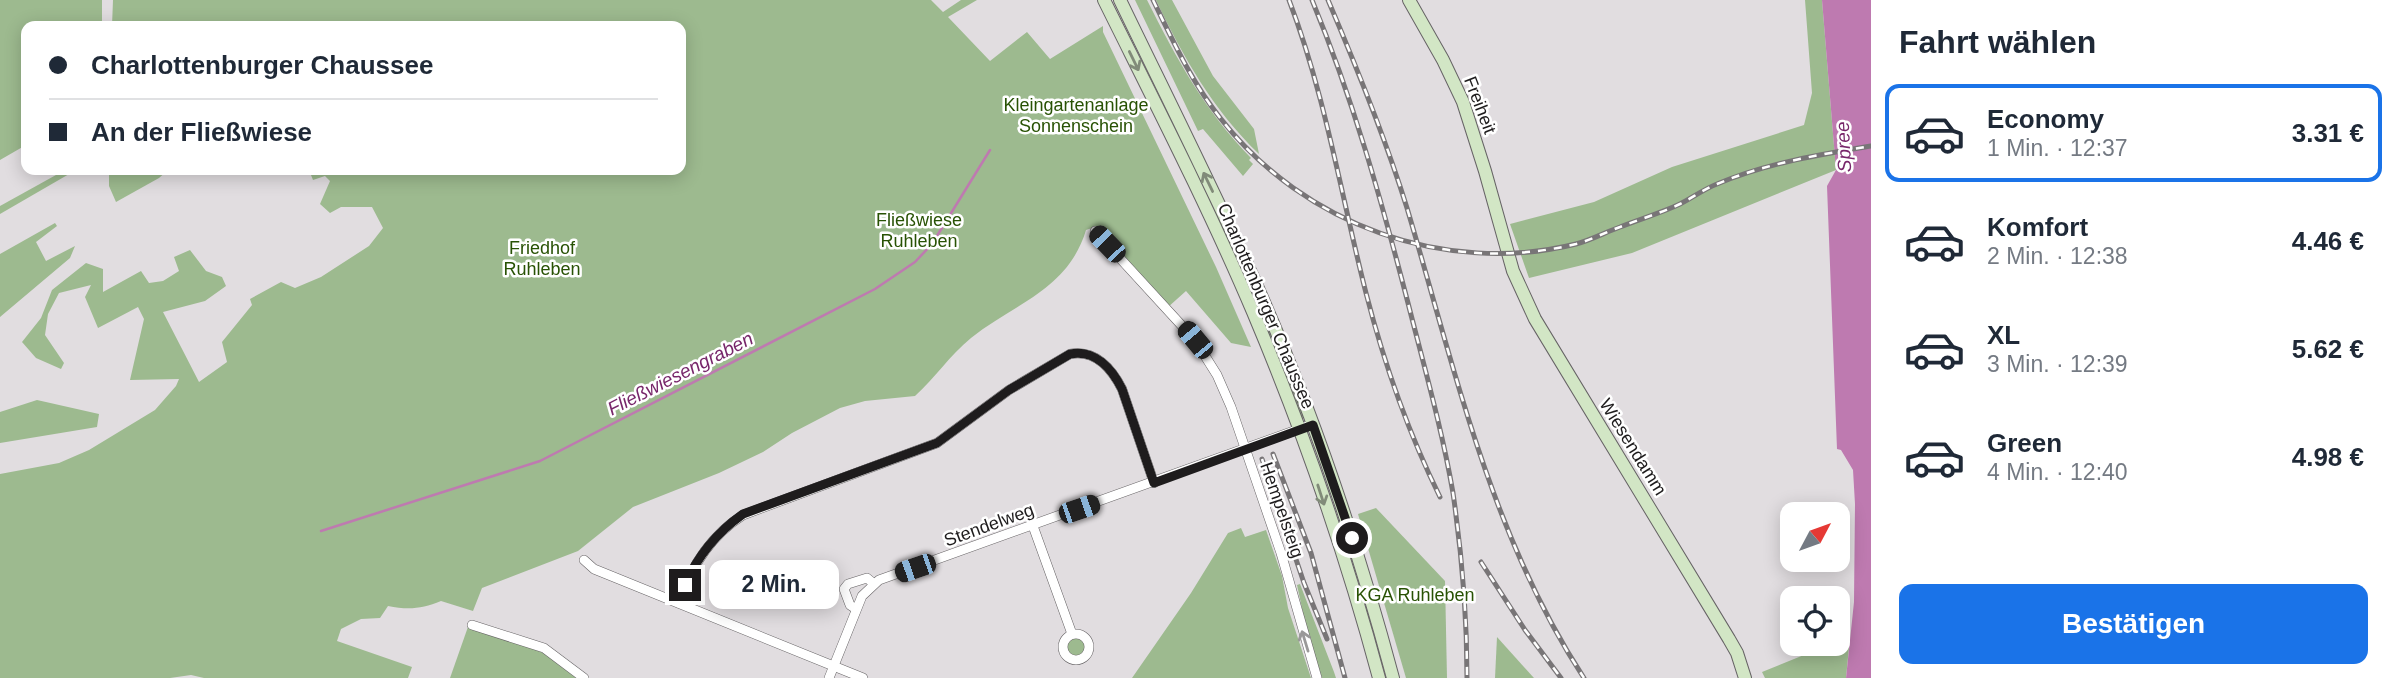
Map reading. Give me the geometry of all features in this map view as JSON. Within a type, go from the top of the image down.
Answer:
[{"type":"main road","name":"Charlottenburger Chaussee","points":[[1104,0],[1239,279],[1272,358],[1299,430],[1379,678]]},
{"type":"main road","name":"Charlottenburger Chaussee","points":[[1120,0],[1245,261],[1313,425],[1362,570],[1393,678]]},
{"type":"main road","name":"Freiheit","points":[[1414,2],[1463,102],[1500,229]]},
{"type":"main road","name":"Wiesendamm","points":[[1500,229],[1513,271],[1535,319],[1730,639],[1745,678]]},
{"type":"street","name":"Hempelsteig","points":[[1095,232],[1167,308],[1201,349],[1224,391],[1287,572],[1317,678]]},
{"type":"street","points":[[679,603],[689,576],[702,554],[719,534],[743,514],[937,443],[1009,390],[1070,354],[1081,353],[1095,358],[1114,374],[1122,389],[1154,483]]},
{"type":"street","name":"Stendelweg","points":[[829,678],[856,608],[873,583],[1313,425]]},
{"type":"street","points":[[1033,526],[1072,634]]},
{"type":"street","points":[[584,560],[594,569],[863,678]]},
{"type":"street","name":"Stendelweg","points":[[856,608],[850,605],[844,589],[848,584],[867,578],[873,583]]},
{"type":"street","points":[[472,625],[544,648],[584,678]]},
{"type":"green space","points":[[0,0],[102,0],[102,21],[21,21],[21,148],[0,160]]},
{"type":"green space","points":[[113,0],[931,0],[943,12],[961,0],[977,0],[948,17],[990,61],[1027,32],[1050,59],[1103,26],[1103,32],[1216,267],[1251,347],[1231,343],[1186,291],[1167,308],[1092,228],[1086,230],[1067,267],[1053,281],[971,338],[915,396],[865,401],[840,408],[792,433],[763,452],[719,473],[633,507],[578,551],[482,588],[473,611],[441,601],[415,608],[388,606],[380,618],[361,619],[341,629],[337,641],[412,667],[408,678],[204,678],[191,675],[170,678],[0,678],[0,474],[59,463],[89,450],[155,410],[179,379],[130,380],[144,319],[138,307],[98,328],[85,297],[91,285],[59,293],[48,314],[45,335],[64,363],[61,369],[36,358],[22,342],[41,318],[52,290],[86,263],[103,269],[103,292],[141,271],[149,283],[163,281],[179,271],[174,257],[190,250],[206,271],[222,277],[226,286],[205,301],[163,312],[199,382],[227,362],[222,342],[252,305],[250,299],[281,282],[295,288],[321,277],[369,246],[383,228],[372,207],[341,207],[330,213],[320,204],[330,181],[325,176],[313,180],[311,175],[686,175],[686,21],[112,21]]},
{"type":"green space","points":[[1135,0],[1147,0],[1169,43],[1206,103],[1251,158],[1249,160],[1253,164],[1243,176],[1203,129],[1198,131]]},
{"type":"green space","points":[[1156,0],[1172,0],[1213,76],[1254,129],[1259,154],[1227,119],[1200,82]]},
{"type":"green space","points":[[1805,0],[1822,0],[1836,170],[1632,253],[1529,278],[1510,224],[1594,202],[1672,167],[1804,125],[1812,93]]},
{"type":"green space","points":[[1182,144],[1185,144],[1247,279],[1304,416],[1302,420]]},
{"type":"green space","points":[[56,175],[67,175],[0,214],[0,206]]},
{"type":"green space","points":[[109,175],[162,175],[116,202],[109,186]]},
{"type":"green space","points":[[55,223],[57,226],[36,242],[46,261],[75,246],[70,258],[0,317],[0,254]]},
{"type":"green space","points":[[37,400],[99,414],[97,427],[0,443],[0,412]]},
{"type":"green space","name":"KGA Ruhleben","points":[[1376,508],[1445,581],[1447,678],[1406,678],[1358,514]]},
{"type":"green space","points":[[1241,528],[1245,537],[1266,530],[1311,678],[1132,678],[1191,593],[1228,533]]},
{"type":"green space","points":[[1300,584],[1336,678],[1322,678],[1301,614],[1303,613],[1297,585]]},
{"type":"green space","points":[[469,624],[546,654],[576,678],[450,678]]},
{"type":"green space","points":[[1076,637],[1083,640],[1086,647],[1083,654],[1076,657],[1069,654],[1066,647],[1069,640]]},
{"type":"green space","points":[[1497,637],[1534,678],[1495,678]]},
{"type":"green space","points":[[1801,656],[1848,656],[1846,678],[1765,678],[1762,672]]},
{"type":"water","name":"Spree","points":[[1822,0],[1871,0],[1871,678],[1846,678],[1854,602],[1855,504],[1853,470],[1841,450],[1837,449],[1827,186],[1836,170]]},
{"type":"waterway","name":"Fließwiesengraben","points":[[321,531],[540,461],[875,289],[915,262],[932,244],[990,150]]},
{"type":"railway","points":[[1153,0],[1201,91],[1221,119],[1255,156],[1293,188],[1335,214],[1380,233],[1428,246],[1477,253],[1527,252],[1576,244],[1673,207],[1712,186],[1755,170],[1871,146]]},
{"type":"railway","points":[[1289,0],[1323,108],[1366,293],[1381,345],[1407,422],[1440,497]]},
{"type":"railway","points":[[1312,0],[1340,74],[1377,188],[1438,421],[1453,493],[1459,539],[1467,678]]},
{"type":"railway","points":[[1328,0],[1398,181],[1460,390],[1500,509],[1552,624],[1584,678]]},
{"type":"railway","points":[[1273,454],[1311,553],[1345,678]]},
{"type":"railway","points":[[1262,459],[1304,583],[1327,639]]},
{"type":"railway","points":[[1481,562],[1525,630],[1561,678]]},
{"type":"route","points":[[685,585],[695,564],[710,543],[743,514],[937,443],[1027,378],[1076,353],[1095,358],[1114,374],[1122,389],[1154,483],[1313,425],[1352,538]]},
{"type":"park label","name":"Kleingartenanlage Sonnenschein","points":[[1076,115]]},
{"type":"park label","name":"Fließwiese Ruhleben","points":[[919,230]]},
{"type":"park label","name":"Friedhof Ruhleben","points":[[542,258]]}]
